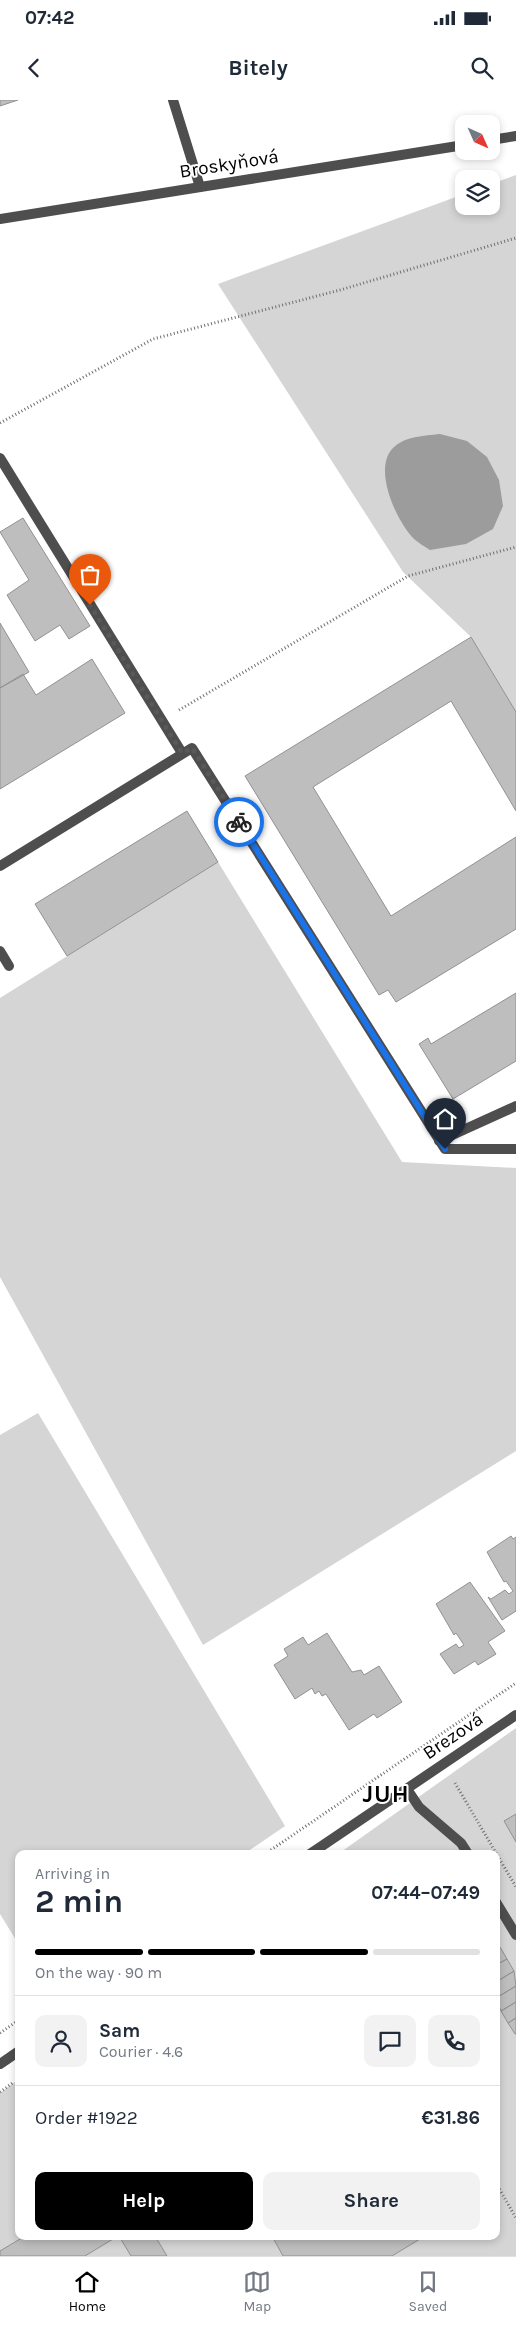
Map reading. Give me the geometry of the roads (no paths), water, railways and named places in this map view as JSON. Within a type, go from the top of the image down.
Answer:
[{"type":"street","points":[[173,100],[200,187]]},
{"type":"street","points":[[500,139],[516,136]]},
{"type":"street","name":"Broskyňová","points":[[0,219],[455,146]]},
{"type":"street","points":[[0,458],[182,753]]},
{"type":"street","points":[[0,866],[192,748],[445,1149],[516,1148]]},
{"type":"street","points":[[0,951],[9,966]]},
{"type":"street","points":[[439,1141],[516,1106]]},
{"type":"street","name":"Brezová","points":[[316,1850],[516,1715]]},
{"type":"street","points":[[407,1789],[419,1807],[461,1843],[465,1850]]},
{"type":"street","points":[[500,1909],[516,1936]]},
{"type":"street","points":[[0,2064],[15,2055]]},
{"type":"district","name":"JUH","points":[[386,1794]]}]
